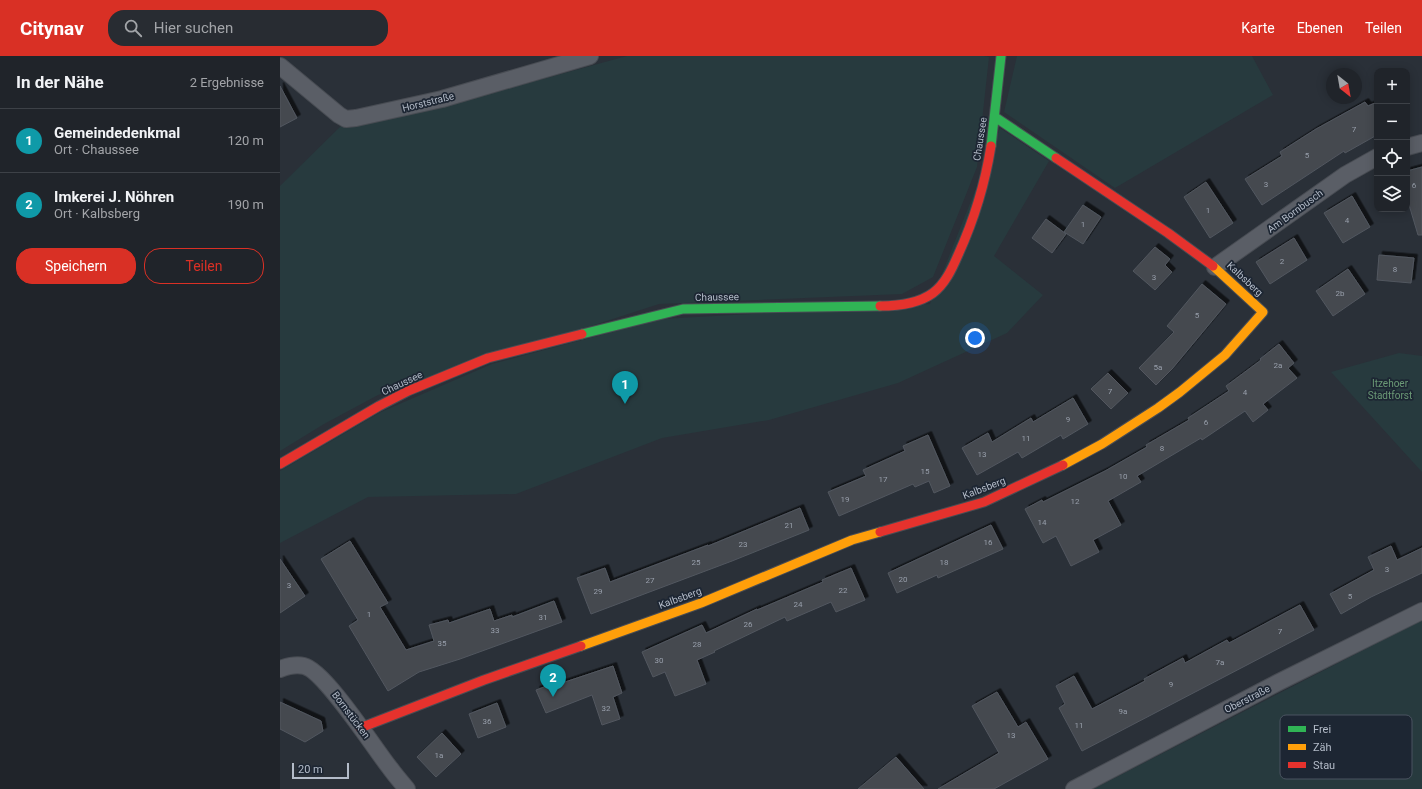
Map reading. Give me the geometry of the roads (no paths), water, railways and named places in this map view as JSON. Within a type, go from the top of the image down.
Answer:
[{"type":"street","name":"Horststraße","points":[[280,66],[339,115],[346,119],[442,99],[590,56]]},
{"type":"street","name":"Chaussee","points":[[280,464],[378,406],[408,391],[488,358],[659,314],[683,309],[890,306],[906,304],[922,299],[933,292],[944,281],[968,232],[987,168],[995,117],[1001,56]]},
{"type":"street","name":"Kalbsberg","points":[[360,728],[484,680],[701,602],[852,540],[984,502],[1069,462],[1138,421],[1180,392],[1225,355],[1263,312],[1215,267],[1168,233],[995,117]]},
{"type":"street","points":[[1410,146],[1422,144]]},
{"type":"street","name":"Am Bornbusch","points":[[1215,267],[1345,175],[1374,159]]},
{"type":"street","name":"Oberstraße","points":[[1074,789],[1280,682],[1422,611]]},
{"type":"street","name":"Bornstücken","points":[[280,669],[290,665],[305,666],[318,675],[332,690],[390,769],[407,789]]},
{"type":"place","name":"Gemeindedenkmal","points":[[625,404]]},
{"type":"place","name":"Imkerei J. Nöhren","points":[[553,697]]},
{"type":"park label","name":"Itzehoer Stadtforst","points":[[1390,388]]}]
